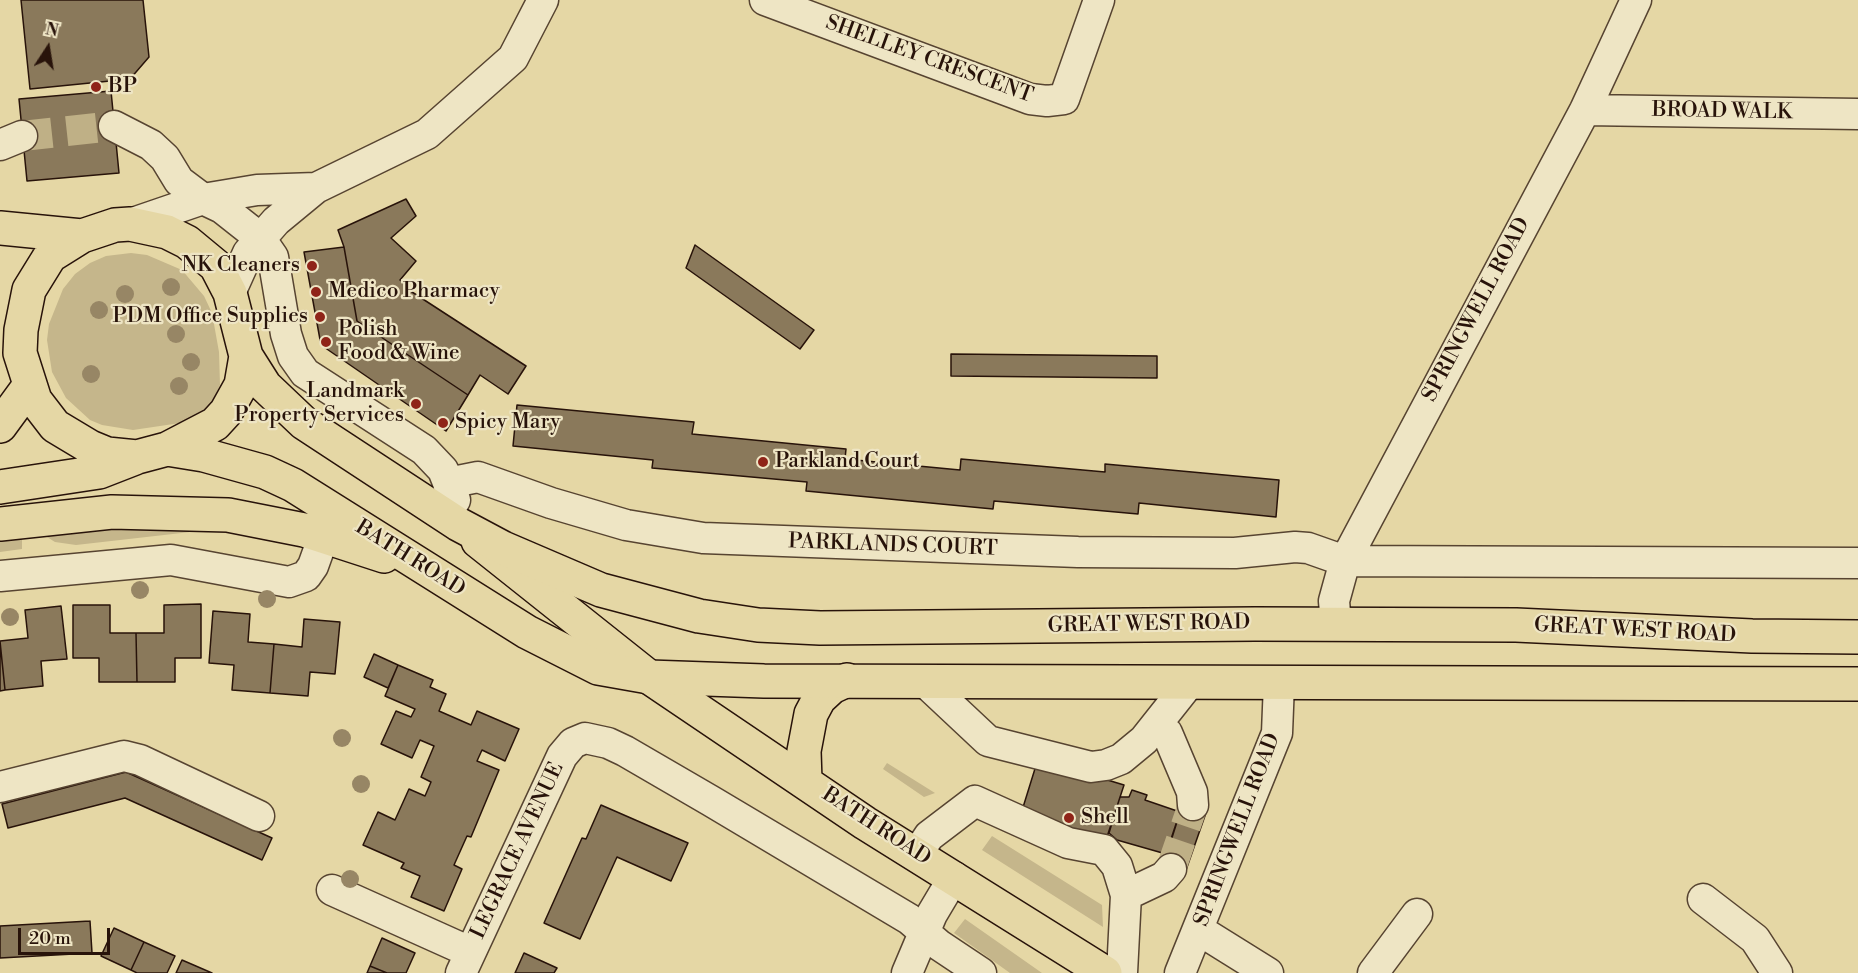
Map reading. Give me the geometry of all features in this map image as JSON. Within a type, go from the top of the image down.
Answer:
[{"type":"main road","points":[[0,487],[99,472],[205,432],[226,412],[241,386],[246,356],[230,293],[216,266],[187,242],[167,232],[130,224],[115,225],[82,236],[50,256],[35,277],[24,309],[20,354]]},
{"type":"main road","points":[[0,228],[82,236]]},
{"type":"main road","points":[[0,316],[20,354]]},
{"type":"main road","name":"BATH ROAD","points":[[20,354],[30,385],[44,414],[68,436],[107,454],[204,455],[265,472],[329,523],[415,564],[527,632],[598,668],[649,677]]},
{"type":"main road","name":"BATH ROAD","points":[[246,356],[265,386],[304,423],[458,524],[524,580],[649,677],[865,823],[918,854],[1105,973]]},
{"type":"main road","points":[[0,426],[30,385]]},
{"type":"main road","points":[[0,524],[112,512],[194,512],[255,519],[329,523]]},
{"type":"main road","name":"GREAT WEST ROAD","points":[[458,524],[503,548],[601,590],[699,616],[758,625],[820,628],[1336,624],[1537,625],[1752,636],[1858,637]]},
{"type":"main road","points":[[649,677],[764,681],[1858,684]]},
{"type":"main road","points":[[805,782],[804,751],[811,714],[819,699],[831,687],[847,680]]},
{"type":"street","points":[[458,524],[455,498],[443,470],[424,450],[305,373],[293,356],[266,248],[276,221],[316,188],[427,134],[513,58],[543,0]]},
{"type":"street","name":"SHELLEY CRESCENT","points":[[765,0],[1030,99],[1047,101],[1064,99],[1099,0]]},
{"type":"street","name":"SPRINGWELL ROAD","points":[[1336,624],[1334,601],[1346,561],[1585,110],[1636,0]]},
{"type":"street","name":"BROAD WALK","points":[[1585,110],[1858,114]]},
{"type":"street","points":[[114,126],[151,145],[165,158],[179,182],[203,199],[222,208],[266,248]]},
{"type":"street","points":[[130,224],[203,199],[257,190],[316,188]]},
{"type":"street","points":[[230,293],[243,262],[266,248]]},
{"type":"street","name":"PARKLANDS COURT","points":[[448,483],[478,477],[551,503],[627,525],[702,538],[1078,552],[1235,553],[1295,547],[1308,548],[1346,561],[1858,562]]},
{"type":"street","points":[[0,576],[171,560],[289,582],[306,576],[329,523]]},
{"type":"street","points":[[924,681],[988,741],[1091,767],[1106,765],[1121,759],[1144,740],[1174,699],[1190,682]]},
{"type":"street","name":"SPRINGWELL ROAD","points":[[1180,973],[1277,733],[1279,683]]},
{"type":"street","points":[[1156,725],[1167,733],[1192,792],[1192,805]]},
{"type":"street","name":"LEGRACE AVENUE","points":[[465,963],[562,756],[573,743],[585,738],[608,743],[625,751],[909,919],[924,932]]},
{"type":"street","points":[[0,787],[124,756],[140,760],[259,816]]},
{"type":"street","points":[[918,854],[929,836],[975,801],[1068,843],[1104,850],[1117,866],[1126,895],[1122,973]]},
{"type":"street","points":[[1126,895],[1164,877],[1171,868]]},
{"type":"street","points":[[907,973],[924,932],[954,877]]},
{"type":"street","points":[[332,890],[465,963]]},
{"type":"street","points":[[1702,899],[1755,939],[1777,973]]},
{"type":"street","points":[[1373,973],[1417,914]]},
{"type":"street","points":[[1199,930],[1268,973]]},
{"type":"street","points":[[924,932],[981,973]]},
{"type":"shaded area","points":[[131,253],[147,255],[182,270],[204,296],[212,313],[219,352],[220,385],[208,411],[187,422],[133,430],[102,425],[90,420],[66,398],[52,372],[47,340],[49,324],[63,289],[75,274],[90,263],[106,256]]},
{"type":"shaded area","points":[[113,524],[208,530],[76,545],[55,542],[47,537],[48,532]]},
{"type":"shaded area","points":[[22,531],[22,549],[0,552],[0,535]]},
{"type":"shaded area","points":[[887,763],[935,793],[924,797],[883,769]]},
{"type":"shaded area","points":[[992,836],[1102,905],[1103,927],[982,850]]},
{"type":"shaded area","points":[[965,919],[1042,973],[1010,973],[954,933]]},
{"type":"building","points":[[21,0],[143,0],[149,57],[130,79],[30,89]]},
{"type":"building","points":[[111,91],[119,173],[27,181],[19,99]]},
{"type":"building","points":[[406,199],[416,216],[391,238],[416,261],[400,280],[412,292],[526,366],[508,394],[480,375],[468,395],[357,321],[344,247],[338,230]]},
{"type":"building","points":[[695,245],[814,330],[800,349],[686,268]]},
{"type":"building","points":[[344,247],[357,321],[468,395],[446,431],[321,345],[304,252]]},
{"type":"building","points":[[951,354],[1157,356],[1157,378],[951,376]]},
{"type":"building","name":"Parkland Court","points":[[517,405],[694,422],[692,434],[846,449],[845,459],[960,470],[961,459],[1105,472],[1105,464],[1279,480],[1276,517],[1139,503],[1138,514],[994,501],[993,509],[806,491],[807,482],[652,468],[653,460],[513,446]]},
{"type":"building","points":[[201,604],[201,658],[175,658],[175,682],[137,682],[136,633],[164,633],[164,605]]},
{"type":"building","points":[[73,605],[110,605],[110,633],[136,633],[137,682],[99,682],[99,658],[73,658]]},
{"type":"building","points":[[61,606],[67,659],[41,661],[43,686],[5,690],[0,641],[28,638],[25,610]]},
{"type":"building","points":[[213,611],[250,614],[248,642],[274,644],[270,693],[232,690],[234,665],[209,663]]},
{"type":"building","points":[[304,619],[340,622],[335,674],[310,672],[308,696],[270,693],[274,644],[302,647]]},
{"type":"building","points":[[0,642],[5,690],[0,691]]},
{"type":"building","points":[[374,654],[398,665],[388,688],[364,677]]},
{"type":"building","points":[[398,665],[433,680],[430,687],[446,694],[439,711],[471,725],[477,711],[519,729],[505,761],[482,750],[477,761],[499,770],[471,837],[467,836],[454,865],[462,869],[444,911],[411,897],[420,876],[401,868],[404,863],[363,845],[378,812],[395,820],[409,789],[425,796],[431,782],[421,777],[434,746],[420,740],[412,758],[381,744],[396,711],[411,717],[415,709],[385,696]]},
{"type":"building","points":[[1038,759],[1124,785],[1105,843],[1020,817]]},
{"type":"building","points":[[126,772],[272,838],[262,860],[125,798],[8,828],[2,804]]},
{"type":"building","points":[[1132,790],[1147,795],[1145,800],[1180,812],[1166,854],[1117,840],[1109,833],[1120,797],[1129,797]]},
{"type":"building","points":[[1183,803],[1207,810],[1185,873],[1163,866]]},
{"type":"building","points":[[601,805],[688,843],[671,881],[617,857],[580,939],[544,923],[582,838],[586,839]]},
{"type":"building","points":[[90,921],[92,953],[0,958],[0,926]]},
{"type":"building","points":[[114,928],[144,942],[131,970],[101,956]]},
{"type":"building","points":[[382,938],[415,953],[406,973],[387,973],[370,966]]},
{"type":"building","points":[[144,942],[175,956],[167,973],[137,973],[131,970]]},
{"type":"building","points":[[524,953],[557,968],[554,973],[515,973]]},
{"type":"building","points":[[182,960],[212,973],[176,973]]},
{"type":"building","points":[[370,966],[387,973],[367,973]]},
{"type":"tunnel","points":[[22,136],[114,126]]},
{"type":"tunnel","points":[[1171,869],[1193,805]]},
{"type":"place","name":"BP","points":[[96,87]]},
{"type":"place","name":"NK Cleaners","points":[[312,266]]},
{"type":"place","name":"Medico Pharmacy","points":[[316,292]]},
{"type":"place","name":"PDM Office Supplies","points":[[320,317]]},
{"type":"place","name":"Polish Food & Wine","points":[[326,342]]},
{"type":"place","name":"Landmark Property Services","points":[[416,404]]},
{"type":"place","name":"Spicy Mary","points":[[443,423]]},
{"type":"place","name":"Parkland Court","points":[[763,462]]},
{"type":"place","name":"Shell","points":[[1069,818]]}]
